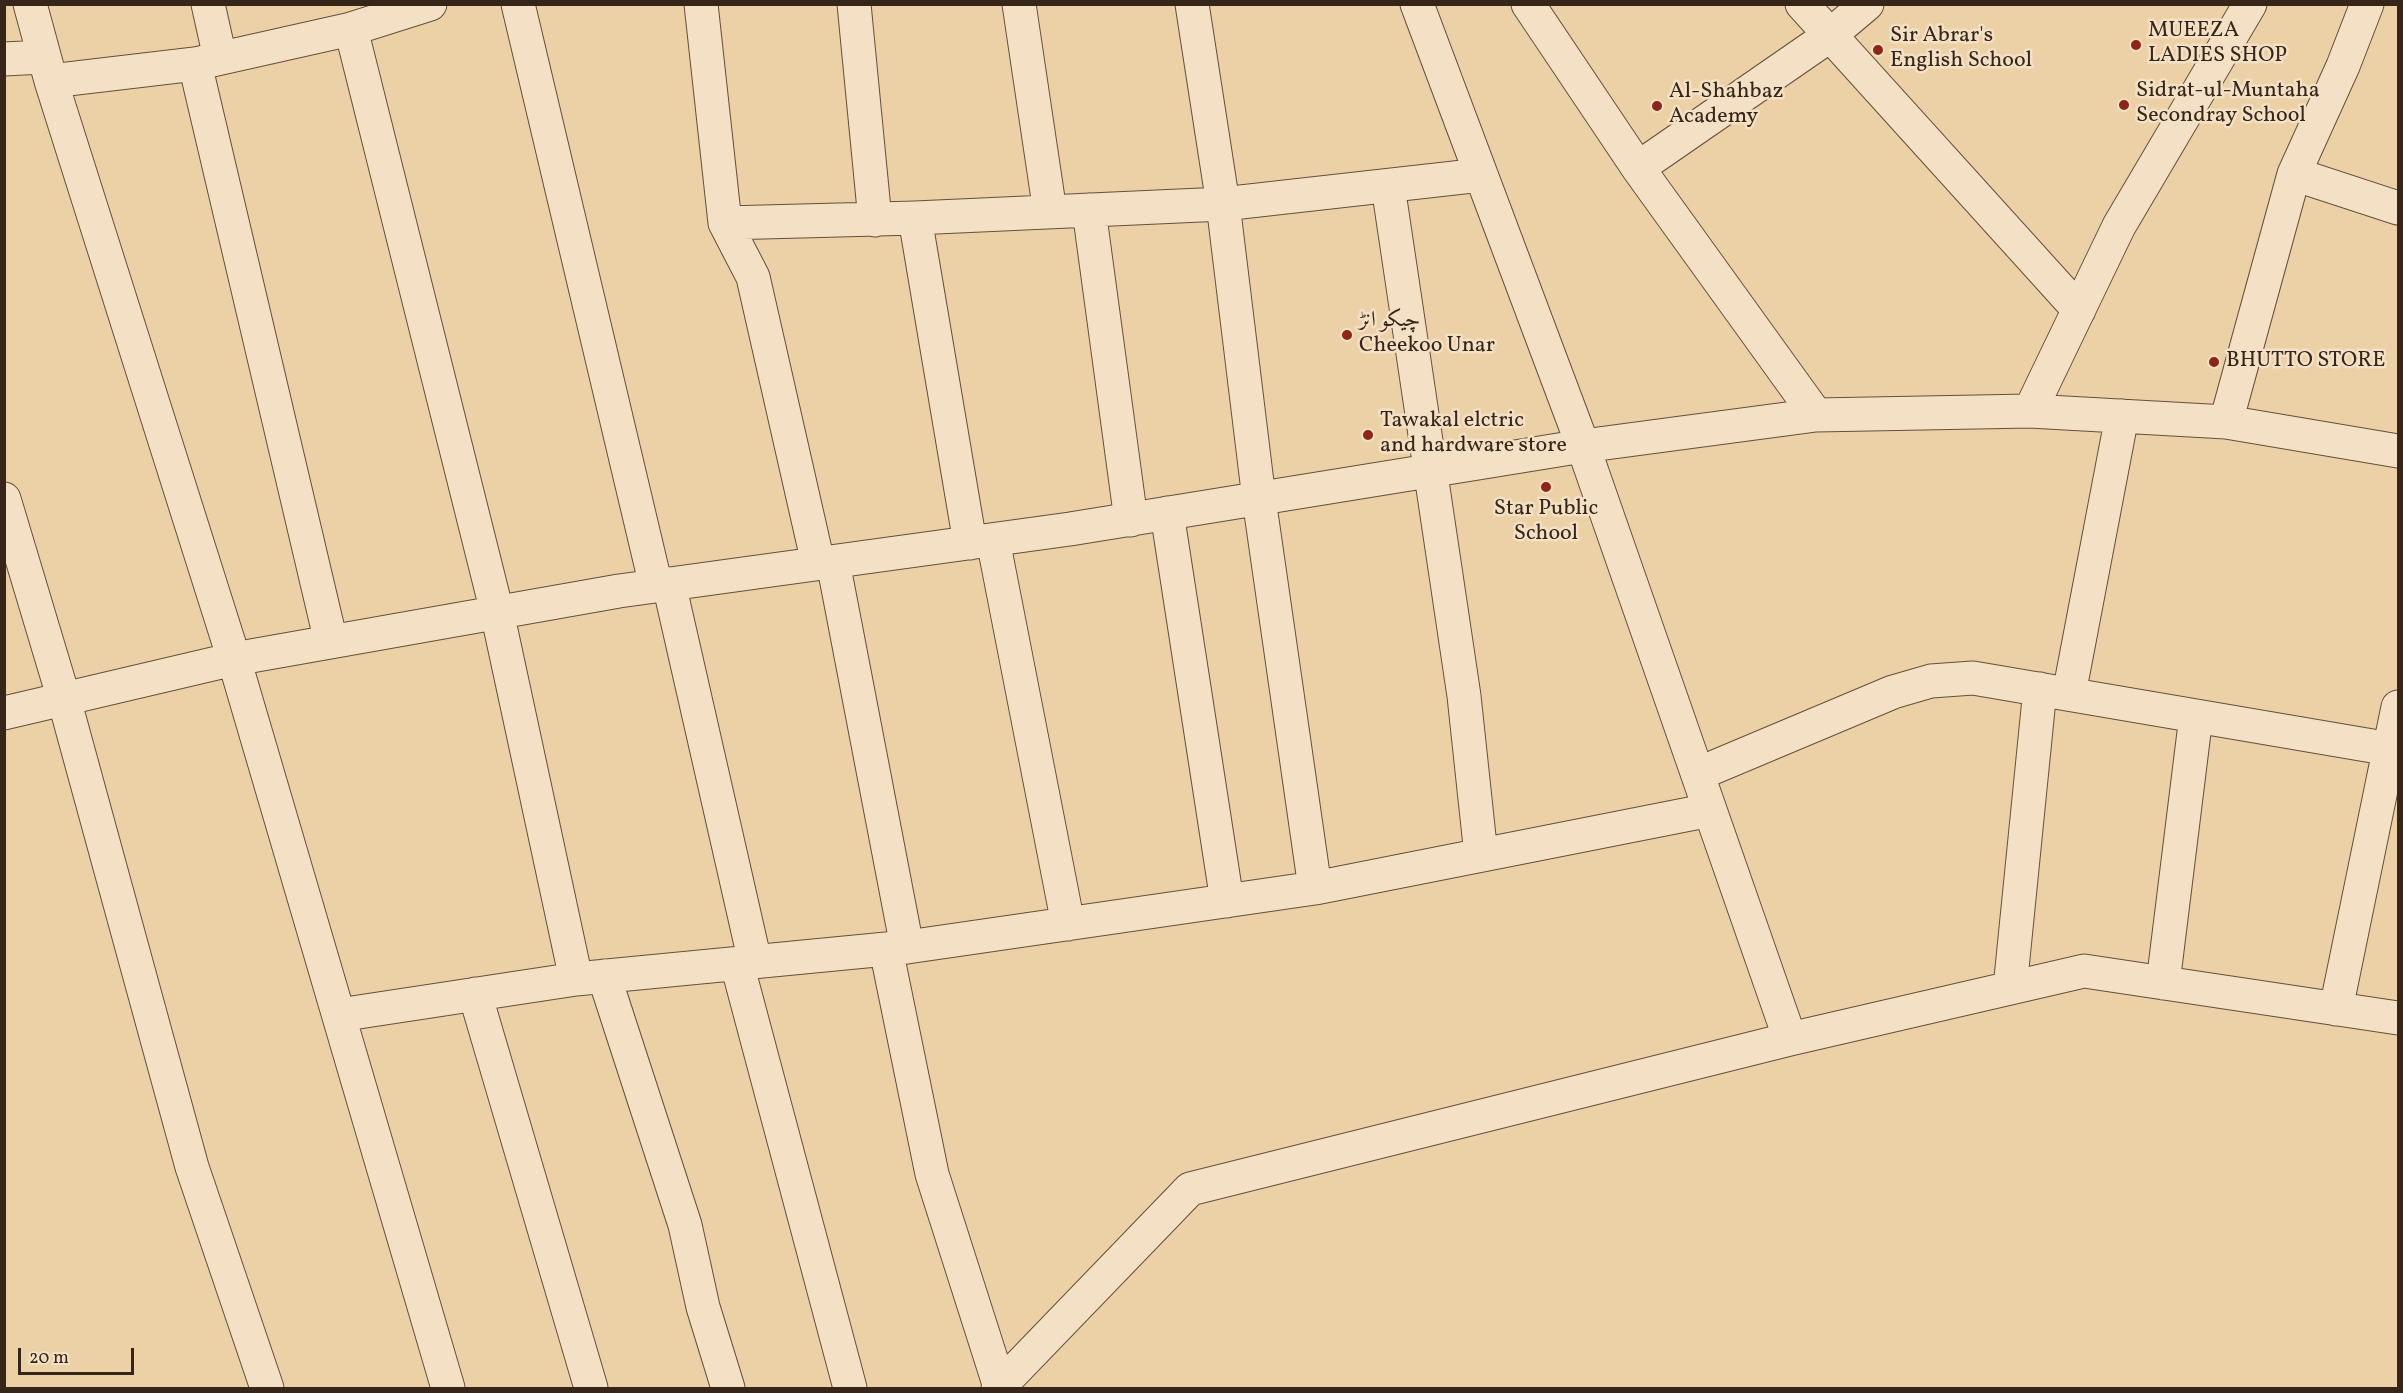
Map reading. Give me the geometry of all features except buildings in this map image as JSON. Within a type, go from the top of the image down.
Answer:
[{"type":"street","points":[[30,4],[47,69],[234,659],[448,1389]]},
{"type":"street","points":[[208,4],[208,61],[331,642]]},
{"type":"street","points":[[4,60],[47,69],[208,61],[430,4]]},
{"type":"street","points":[[518,4],[662,585],[746,963],[850,1389]]},
{"type":"street","points":[[701,4],[725,223],[753,277],[826,563],[897,948],[932,1173],[999,1388],[1190,1189],[1790,1039],[2084,971],[2398,1018]]},
{"type":"street","points":[[855,4],[875,220]]},
{"type":"street","points":[[1020,4],[1050,212]]},
{"type":"street","points":[[1192,4],[1223,204],[1259,499],[1315,888]]},
{"type":"street","points":[[1417,4],[1583,446],[1790,1039]]},
{"type":"street","points":[[1528,4],[1638,168],[1816,415]]},
{"type":"street","points":[[1802,4],[1828,36],[2079,310]]},
{"type":"street","points":[[1638,168],[1828,36],[1867,4]]},
{"type":"street","points":[[2030,411],[2120,226],[2250,4]]},
{"type":"street","points":[[2226,422],[2294,174],[2343,66],[2367,4]]},
{"type":"street","points":[[370,18],[497,612],[590,977],[685,1225],[704,1307],[728,1389]]},
{"type":"street","points":[[2294,174],[2398,208]]},
{"type":"street","points":[[725,223],[875,220],[1223,204],[1481,176]]},
{"type":"street","points":[[1388,186],[1464,696],[1481,855]]},
{"type":"street","points":[[1089,210],[1131,520]]},
{"type":"street","points":[[915,218],[981,541],[1068,924]]},
{"type":"street","points":[[4,713],[234,659],[497,612],[662,585],[1131,520],[1583,446],[1816,415],[2030,411],[2226,422],[2398,451]]},
{"type":"street","points":[[2010,988],[2055,692],[2122,416]]},
{"type":"street","points":[[4,499],[64,699],[192,1167],[267,1389]]},
{"type":"street","points":[[1167,513],[1227,901]]},
{"type":"street","points":[[1698,774],[1893,692],[1931,681],[1973,678],[2390,748]]},
{"type":"street","points":[[2336,1009],[2398,707]]},
{"type":"street","points":[[2163,983],[2196,716]]},
{"type":"street","points":[[339,1014],[590,977],[897,948],[1315,888],[1710,810]]},
{"type":"street","points":[[475,994],[591,1389]]},
{"type":"place","name":"MUEEZA LADIES SHOP","points":[[2136,45]]},
{"type":"place","name":"Sir Abrar's English School","points":[[1878,50]]},
{"type":"place","name":"Sidrat-ul-Muntaha Secondray School","points":[[2124,105]]},
{"type":"place","name":"Al-Shahbaz Academy","points":[[1657,106]]},
{"type":"place","name":"چیکو انڑ Cheekoo Unar","points":[[1347,335]]},
{"type":"place","name":"BHUTTO STORE","points":[[2214,362]]},
{"type":"place","name":"Tawakal elctric and hardware store","points":[[1368,435]]},
{"type":"place","name":"Star Public School","points":[[1546,487]]}]
